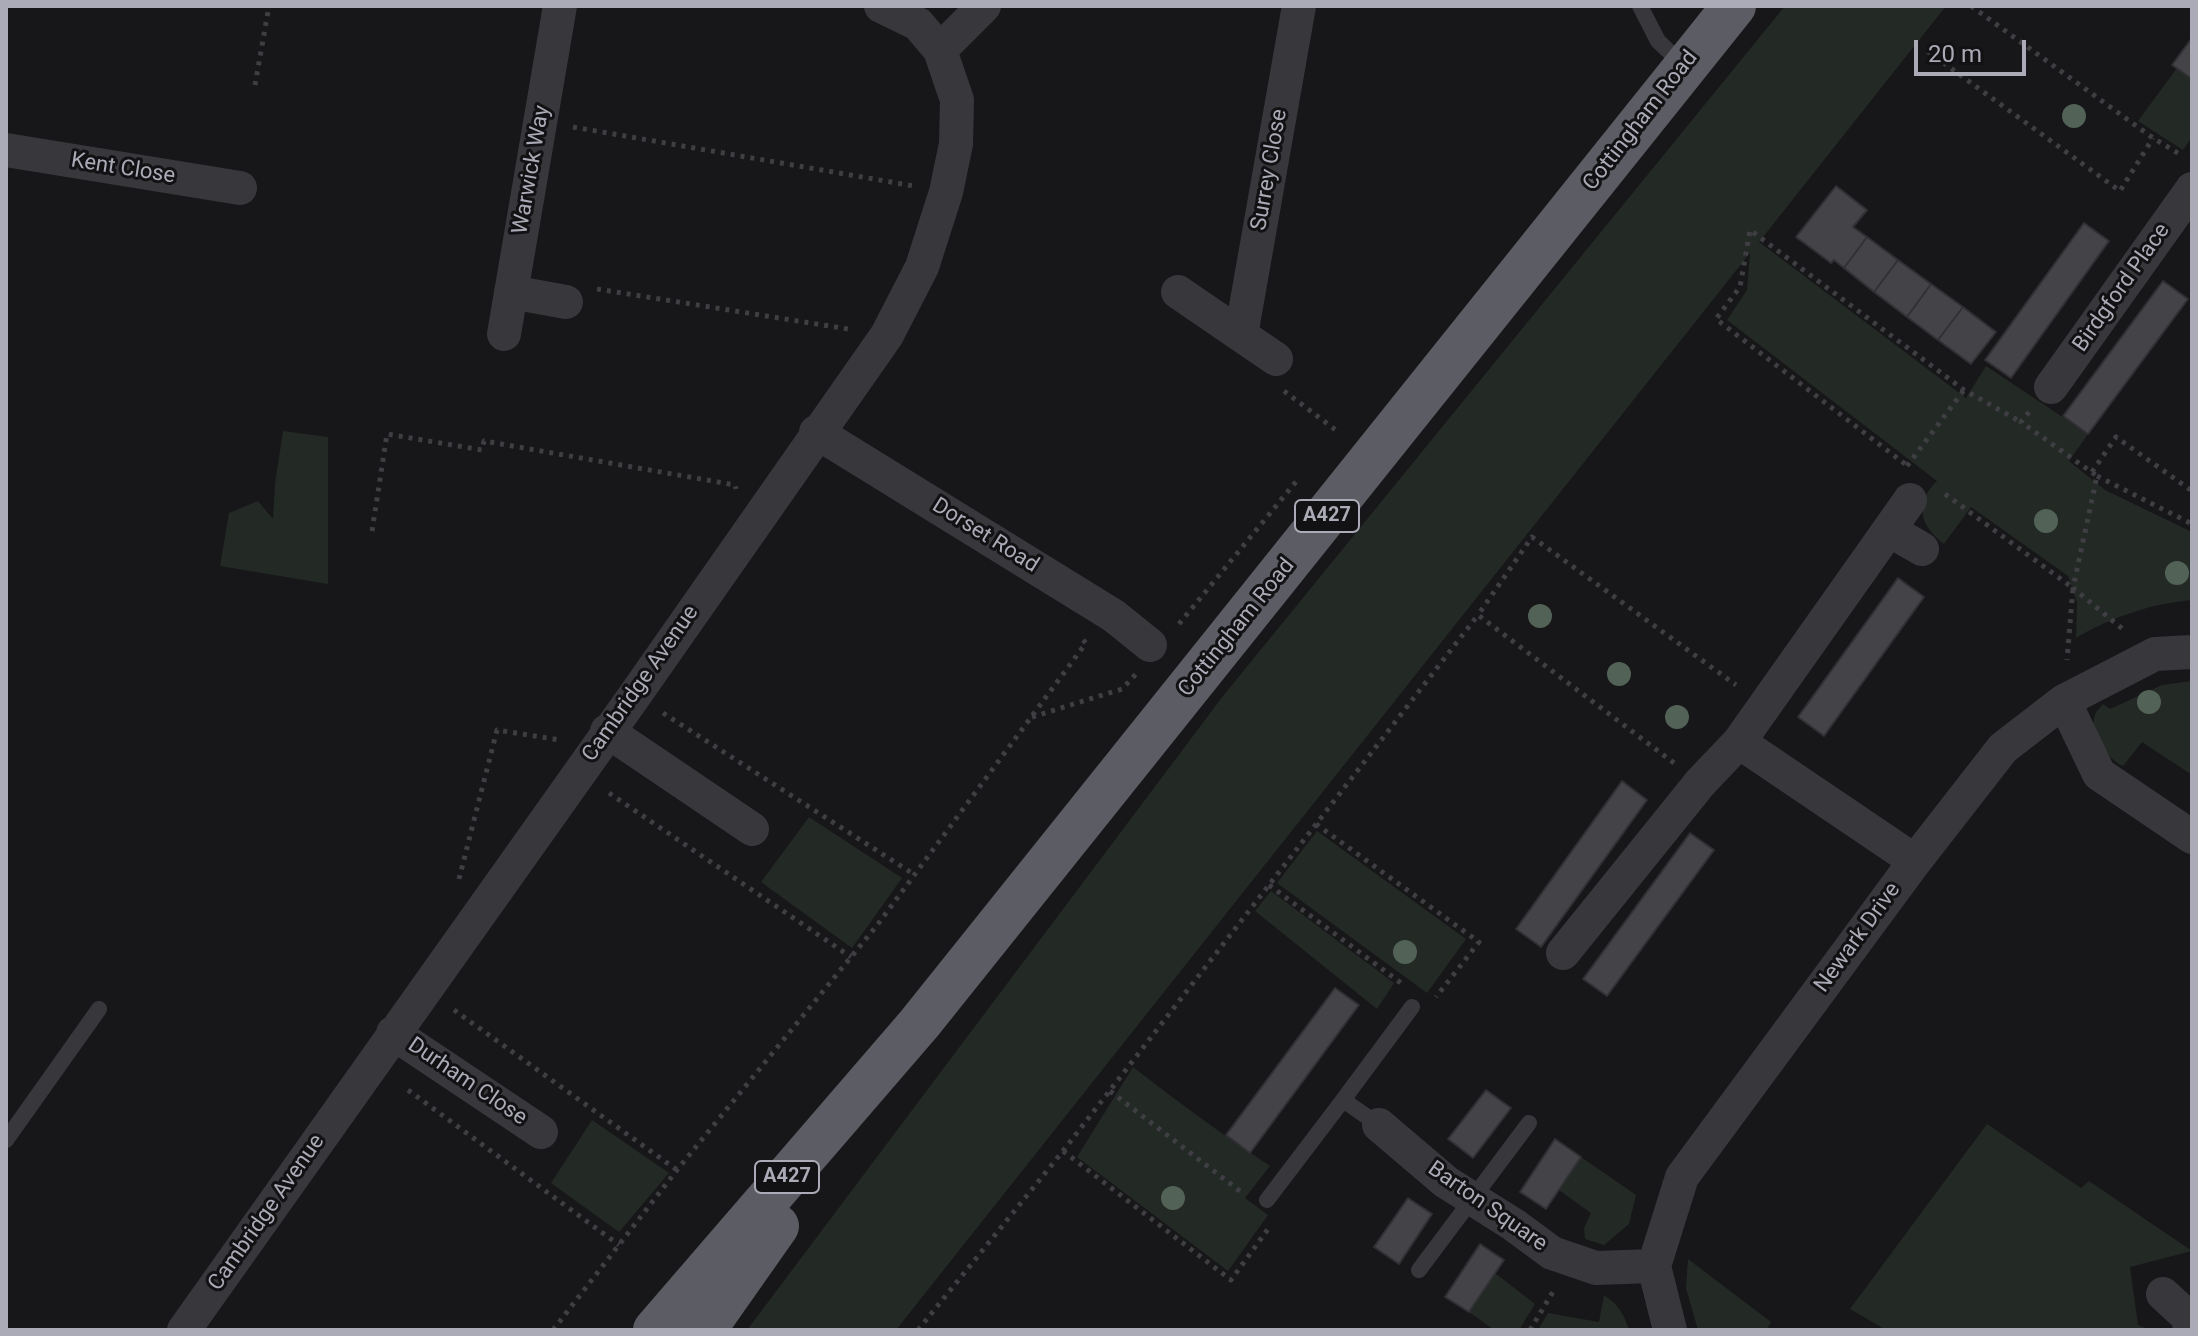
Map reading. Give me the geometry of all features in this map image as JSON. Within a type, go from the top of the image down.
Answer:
[{"type":"highway","name":"Cottingham Road","points":[[655,1330],[919,1024],[1734,6]]},
{"type":"highway","name":"Cottingham Road","points":[[704,1330],[919,1024]]},
{"type":"street","name":"Warwick Way","points":[[504,334],[560,6]]},
{"type":"street","points":[[881,6],[918,24],[940,50],[984,6]]},
{"type":"street","name":"Surrey Close","points":[[1241,335],[1299,6]]},
{"type":"street","name":"Cambridge Avenue","points":[[189,1329],[393,1033],[887,335],[922,267],[946,192],[956,144],[957,100],[940,50]]},
{"type":"street","name":"Kent Close","points":[[6,150],[240,188]]},
{"type":"street","name":"Birdgford Place","points":[[2051,387],[2192,189]]},
{"type":"street","points":[[511,292],[566,302]]},
{"type":"street","points":[[1178,292],[1276,359]]},
{"type":"street","name":"Dorset Road","points":[[816,432],[1114,616],[1145,657]]},
{"type":"street","points":[[1563,953],[1700,783],[1739,742],[1918,490]]},
{"type":"street","points":[[1889,530],[1922,549]]},
{"type":"street","name":"Newark Drive","points":[[1654,1266],[1682,1177],[1915,861],[2003,748],[2064,701],[2146,658],[2155,654],[2192,652]]},
{"type":"street","points":[[2064,701],[2099,774],[2192,837]]},
{"type":"street","points":[[1739,742],[1915,861]]},
{"type":"street","points":[[594,750],[752,829]]},
{"type":"street","name":"Durham Close","points":[[393,1033],[541,1132]]},
{"type":"street","name":"Barton Square","points":[[1379,1125],[1446,1182],[1552,1253],[1596,1268],[1654,1266]]},
{"type":"street","points":[[1654,1266],[1670,1330]]},
{"type":"street","points":[[2163,1294],[2188,1317],[2190,1330]]},
{"type":"lane","points":[[1640,6],[1658,41],[1684,66]]},
{"type":"lane","points":[[1264,1204],[1412,1007]]},
{"type":"lane","points":[[6,1140],[99,1009]]},
{"type":"lane","points":[[1343,1100],[1379,1125]]},
{"type":"lane","points":[[1419,1270],[1529,1123]]},
{"type":"path","points":[[255,85],[269,6]]},
{"type":"path","points":[[1971,6],[2153,138],[2192,162]]},
{"type":"path","points":[[1927,51],[2120,191],[2153,138]]},
{"type":"path","points":[[540,122],[946,192]]},
{"type":"path","points":[[2146,658],[2121,626],[2073,588],[1918,490],[1907,466],[1716,319],[1740,287],[1750,230],[1964,390],[2021,422],[2095,474],[2192,524]]},
{"type":"path","points":[[566,302],[570,285],[887,335]]},
{"type":"path","points":[[1276,359],[1270,381],[1337,431]]},
{"type":"path","points":[[2021,422],[2051,387]]},
{"type":"path","points":[[1907,466],[1964,390]]},
{"type":"path","points":[[1328,443],[1347,422]]},
{"type":"path","points":[[372,531],[387,434],[482,450],[484,441],[735,485],[740,499],[763,511]]},
{"type":"path","points":[[2064,701],[2073,588],[2095,474],[2116,437],[2192,491]]},
{"type":"path","points":[[1178,625],[1308,468]]},
{"type":"path","points":[[918,1330],[1110,1091],[1478,615],[1532,537],[1764,706]]},
{"type":"path","points":[[1478,615],[1700,783]]},
{"type":"path","points":[[553,1330],[677,1170],[915,875],[1086,643],[1075,634]]},
{"type":"path","points":[[1031,718],[1122,689],[1145,657]]},
{"type":"path","points":[[635,695],[915,875]]},
{"type":"path","points":[[478,914],[454,896],[497,730],[594,750],[851,957]]},
{"type":"path","points":[[1316,824],[1479,942],[1430,1005]]},
{"type":"path","points":[[1269,885],[1408,988]]},
{"type":"path","points":[[424,989],[677,1170]]},
{"type":"path","points":[[372,1064],[619,1245]]},
{"type":"path","points":[[1063,1151],[1231,1280],[1278,1216],[1110,1091]]},
{"type":"path","points":[[1530,1330],[1572,1260]]},
{"type":"shaded area","points":[[1785,6],[1946,6],[1759,242],[1966,398],[1986,366],[2088,434],[2069,461],[2105,490],[2192,532],[2192,600],[2162,604],[2132,613],[2076,638],[2077,602],[2068,576],[1971,507],[1944,544],[1929,529],[1922,514],[1925,497],[1937,481],[1727,320],[1747,290],[1750,253],[896,1330],[747,1330],[1223,696]]},
{"type":"shaded area","points":[[2177,68],[2192,79],[2192,137],[2183,150],[2138,121]]},
{"type":"shaded area","points":[[283,431],[328,437],[328,584],[220,566],[229,513],[258,501],[273,519]]},
{"type":"shaded area","points":[[2192,681],[2192,775],[2142,742],[2123,766],[2106,752],[2094,729],[2096,714],[2103,704],[2110,709],[2162,685]]},
{"type":"shaded area","points":[[809,817],[902,878],[852,948],[761,882]]},
{"type":"shaded area","points":[[1317,831],[1466,939],[1427,993],[1277,883]]},
{"type":"shaded area","points":[[1271,891],[1394,983],[1377,1009],[1255,911]]},
{"type":"shaded area","points":[[1133,1067],[1270,1166],[1245,1198],[1268,1215],[1228,1271],[1077,1157]]},
{"type":"shaded area","points":[[592,1120],[669,1173],[619,1232],[551,1183]]},
{"type":"shaded area","points":[[1987,1124],[2081,1188],[2089,1181],[2192,1251],[2130,1267],[2138,1325],[2149,1330],[1886,1330],[1850,1309]]},
{"type":"shaded area","points":[[1581,1157],[1636,1195],[1629,1224],[1604,1245],[1585,1239],[1584,1228],[1591,1213],[1559,1190]]},
{"type":"shaded area","points":[[1688,1259],[1771,1322],[1767,1330],[1698,1330],[1686,1288]]},
{"type":"shaded area","points":[[1495,1273],[1535,1304],[1519,1330],[1494,1330],[1469,1312]]},
{"type":"shaded area","points":[[1604,1295],[1620,1310],[1629,1330],[1538,1330],[1548,1313],[1599,1322]]},
{"type":"building","points":[[2192,38],[2192,79],[2172,65]]},
{"type":"building","points":[[1836,186],[1867,210],[1853,227],[1867,237],[1844,268],[1834,260],[1831,263],[1796,237]]},
{"type":"building","points":[[2084,223],[2109,241],[2011,378],[1985,360]]},
{"type":"building","points":[[1867,237],[1898,260],[1874,292],[1844,268]]},
{"type":"building","points":[[1898,260],[1931,284],[1907,317],[1874,292]]},
{"type":"building","points":[[2163,281],[2188,299],[2088,434],[2063,416]]},
{"type":"building","points":[[1931,284],[1963,307],[1938,340],[1907,317]]},
{"type":"building","points":[[1963,307],[1996,332],[1971,364],[1938,340]]},
{"type":"building","points":[[1898,578],[1924,597],[1824,736],[1798,717]]},
{"type":"building","points":[[1622,781],[1647,800],[1541,947],[1516,929]]},
{"type":"building","points":[[1690,833],[1714,850],[1607,996],[1583,979]]},
{"type":"building","points":[[1335,988],[1359,1005],[1250,1153],[1226,1135]]},
{"type":"building","points":[[1486,1090],[1511,1108],[1473,1158],[1448,1139]]},
{"type":"building","points":[[1555,1139],[1581,1157],[1546,1209],[1520,1192]]},
{"type":"building","points":[[1408,1198],[1432,1214],[1399,1264],[1374,1247]]},
{"type":"building","points":[[1480,1244],[1504,1260],[1469,1312],[1445,1297]]}]
